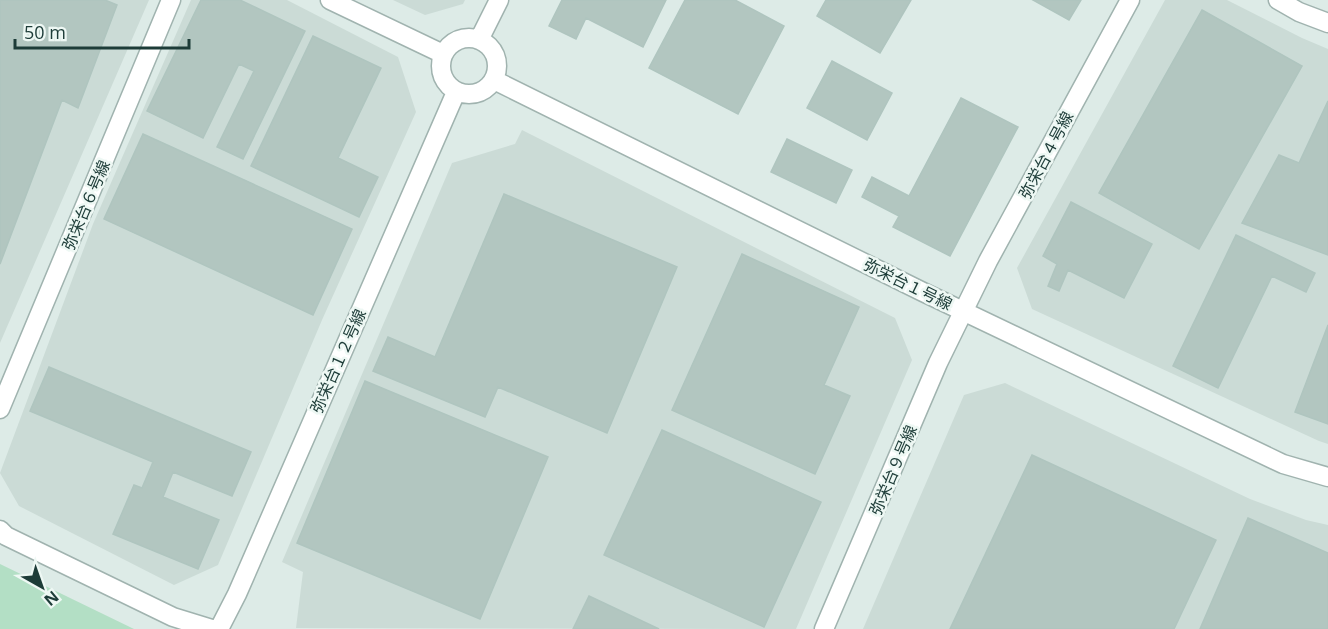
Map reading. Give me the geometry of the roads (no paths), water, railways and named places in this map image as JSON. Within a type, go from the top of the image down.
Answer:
[{"type":"street","name":"弥栄台６号線","points":[[0,409],[171,0]]},
{"type":"street","points":[[330,0],[444,54]]},
{"type":"street","points":[[479,40],[499,0]]},
{"type":"street","name":"弥栄台４号線","points":[[964,311],[988,261],[1130,0]]},
{"type":"street","points":[[1278,0],[1299,12],[1328,23]]},
{"type":"street","points":[[467,38],[479,40],[490,48],[495,56],[497,65],[494,80],[486,89],[477,93],[468,95],[456,92],[444,82],[441,74],[440,66],[444,54],[452,44],[459,40],[467,38]]},
{"type":"street","name":"弥栄台１号線","points":[[494,80],[964,311],[1283,464],[1328,477]]},
{"type":"street","name":"弥栄台１２号線","points":[[219,629],[456,92]]},
{"type":"street","name":"弥栄台９号線","points":[[824,629],[938,363],[964,311]]},
{"type":"street","points":[[0,530],[6,536],[173,617],[212,629]]}]
